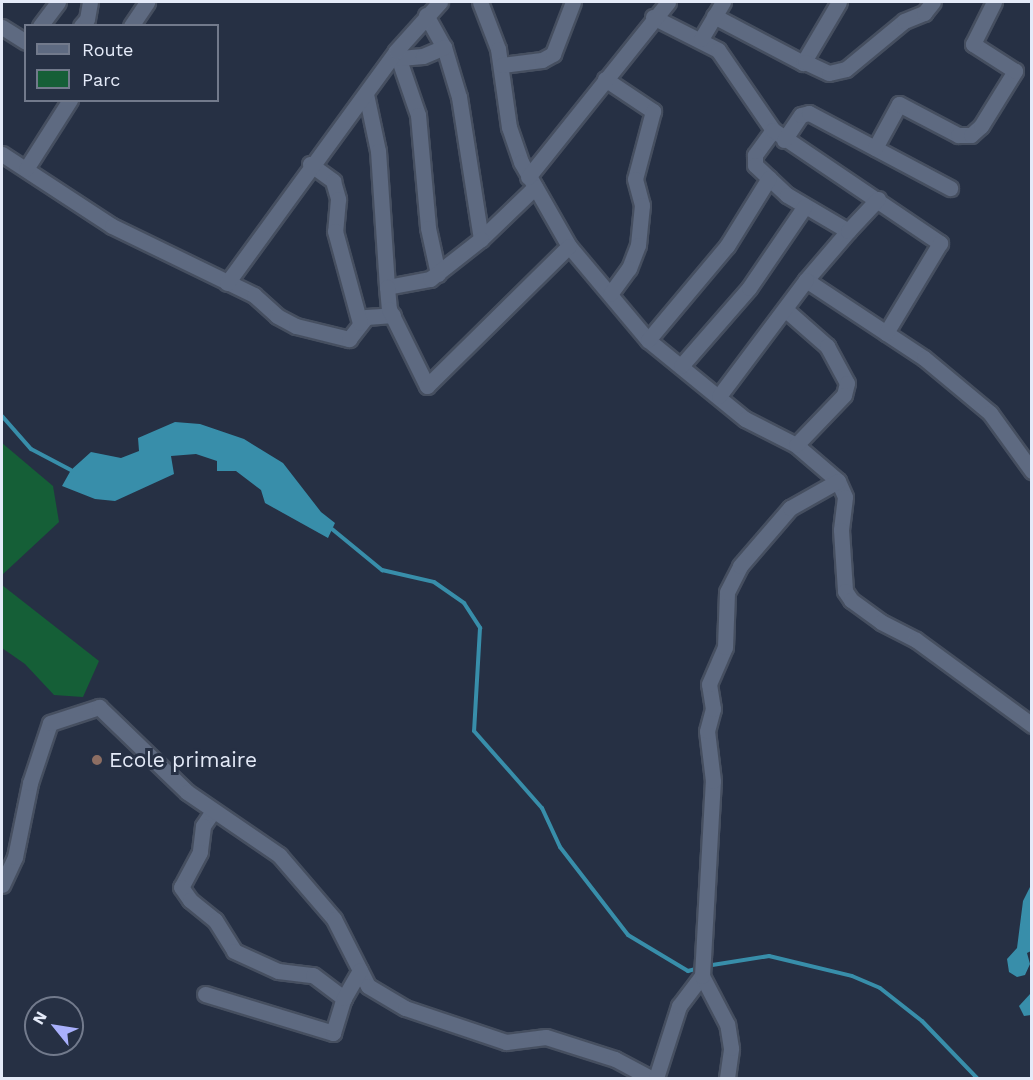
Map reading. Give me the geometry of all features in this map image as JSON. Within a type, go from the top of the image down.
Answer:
[{"type":"street","points":[[42,24],[58,2]]},
{"type":"street","points":[[83,24],[87,19],[90,2]]},
{"type":"street","points":[[132,24],[147,2]]},
{"type":"street","points":[[227,283],[310,164],[398,54],[426,15],[440,2]]},
{"type":"street","points":[[480,2],[502,65],[509,127],[532,182],[569,246],[648,340],[745,419],[796,445],[838,481],[845,497],[841,522],[845,591],[851,600],[881,622],[916,640],[1032,725]]},
{"type":"street","points":[[502,65],[542,60],[554,54],[573,2]]},
{"type":"street","points":[[387,287],[423,282],[438,274],[481,239],[532,182],[605,79],[653,17],[668,2]]},
{"type":"street","points":[[701,39],[723,2]]},
{"type":"street","points":[[805,62],[839,2]]},
{"type":"street","points":[[714,16],[799,63],[805,62],[829,73],[846,69],[904,21],[924,13],[933,2]]},
{"type":"street","points":[[875,148],[900,104],[958,135],[971,135],[981,126],[1015,71],[973,44],[994,2]]},
{"type":"street","points":[[426,15],[444,47],[459,97],[481,239]]},
{"type":"street","points":[[653,17],[701,39],[718,50],[779,135],[878,199],[940,244],[886,333]]},
{"type":"street","points":[[2,27],[24,41]]},
{"type":"street","points":[[398,54],[423,56],[444,47]]},
{"type":"street","points":[[398,54],[418,115],[428,228],[438,274]]},
{"type":"street","points":[[605,79],[653,111],[635,179],[642,205],[638,245],[624,276],[610,294]]},
{"type":"street","points":[[366,94],[378,151],[387,302],[427,386],[569,246]]},
{"type":"street","points":[[26,169],[69,102]]},
{"type":"street","points":[[848,231],[805,207],[755,165],[754,157],[806,112],[950,188]]},
{"type":"street","points":[[2,154],[134,240],[254,295],[277,316],[305,329],[348,339],[366,317],[393,315]]},
{"type":"street","points":[[310,164],[333,181],[338,199],[335,231],[360,323]]},
{"type":"street","points":[[648,340],[733,239],[769,178]]},
{"type":"street","points":[[719,396],[786,310],[806,280],[878,199]]},
{"type":"street","points":[[681,366],[749,288],[805,207]]},
{"type":"street","points":[[806,280],[886,333],[990,413],[1032,471]]},
{"type":"street","points":[[786,310],[826,346],[848,383],[844,395],[796,445]]},
{"type":"street","points":[[727,1078],[731,1048],[727,1024],[702,976],[713,781],[707,732],[713,709],[709,684],[725,647],[727,592],[740,566],[790,508],[838,481]]},
{"type":"street","points":[[2,885],[15,857],[36,762],[50,723],[99,707],[162,771],[213,811],[279,855],[334,919],[368,986],[405,1008],[506,1042],[546,1037],[615,1059],[650,1078]]},
{"type":"street","points":[[213,811],[203,826],[200,852],[181,887],[190,900],[215,920],[234,951],[278,971],[313,975],[344,998]]},
{"type":"street","points":[[205,994],[333,1033],[344,998],[360,970]]},
{"type":"street","points":[[656,1078],[679,1006],[702,976]]},
{"type":"green space","points":[[2,443],[53,486],[59,522],[2,575]]},
{"type":"green space","points":[[2,585],[99,661],[83,697],[54,695],[25,664],[2,648]]},
{"type":"water","points":[[175,422],[200,424],[244,439],[283,463],[321,512],[335,523],[328,538],[265,503],[261,490],[236,471],[217,471],[217,461],[196,454],[171,456],[174,474],[115,501],[95,499],[62,486],[71,470],[91,452],[121,458],[139,451],[138,438]]},
{"type":"water","points":[[1031,885],[1031,951],[1027,953],[1030,964],[1025,975],[1017,977],[1009,972],[1007,959],[1017,948],[1023,901]]},
{"type":"water","points":[[1031,993],[1031,1015],[1024,1016],[1019,1006]]},
{"type":"waterway","points":[[2,416],[31,449],[71,470]]},
{"type":"waterway","points":[[332,529],[382,570],[434,582],[464,603],[480,628],[474,731],[542,808],[560,847],[628,935],[688,971],[699,968]]},
{"type":"waterway","points":[[706,966],[769,956],[852,976],[880,988],[922,1021],[977,1078]]},
{"type":"place","name":"Ecole primaire","points":[[97,760]]}]
